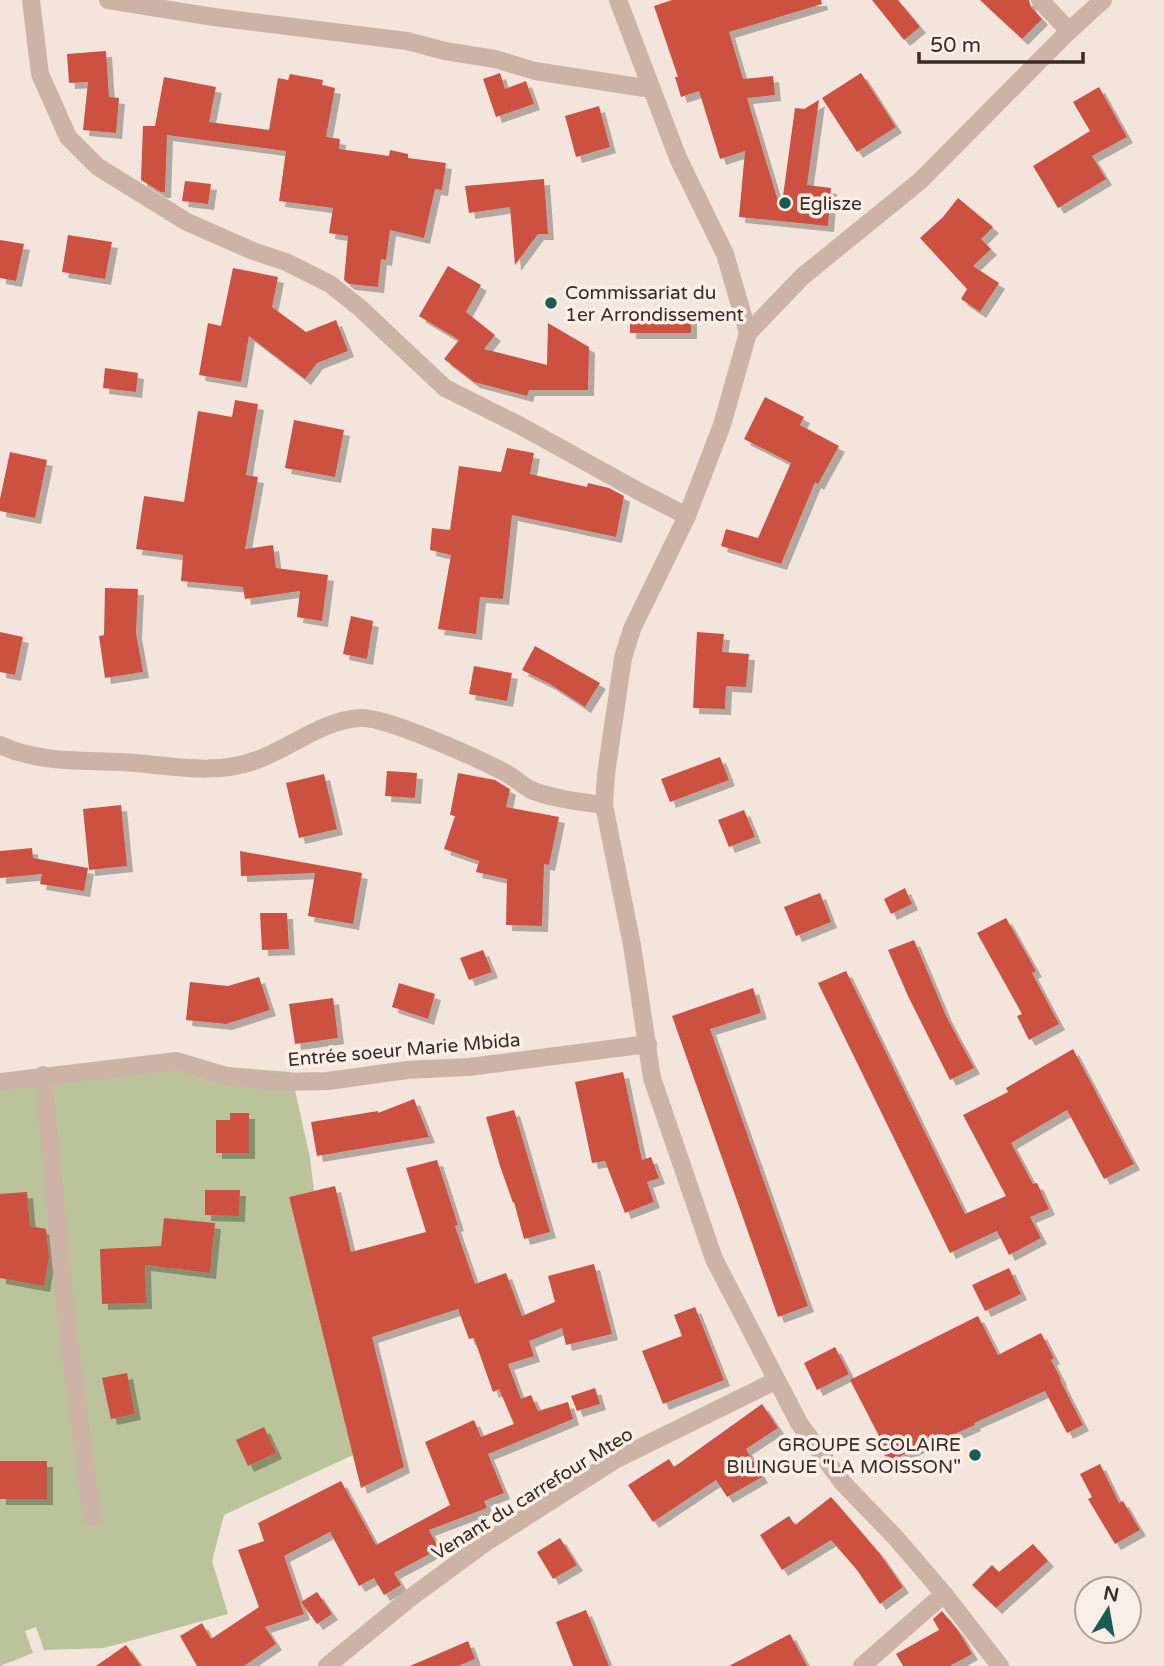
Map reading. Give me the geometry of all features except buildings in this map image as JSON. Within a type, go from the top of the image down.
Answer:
[{"type":"street","points":[[31,0],[40,74],[68,137],[98,167],[187,222],[320,278],[360,309],[445,388],[687,516]]},
{"type":"street","points":[[108,0],[214,18],[407,41],[535,71],[650,89]]},
{"type":"street","points":[[618,0],[678,158],[725,254],[748,332]]},
{"type":"street","points":[[1040,0],[1069,31]]},
{"type":"street","points":[[1000,1666],[896,1538],[842,1482],[799,1423],[714,1259],[652,1078],[632,945],[604,805],[623,658],[632,629],[687,516],[722,425],[748,332],[803,276],[920,181],[1103,0]]},
{"type":"street","points":[[0,745],[16,752],[64,761],[122,762],[203,770],[227,769],[257,760],[337,723],[362,718],[386,722],[506,773],[531,789],[604,805]]},
{"type":"street","name":"Entrée soeur Marie Mbida","points":[[0,1082],[177,1061],[227,1076],[275,1082],[328,1081],[408,1070],[469,1067],[648,1044]]},
{"type":"street","points":[[43,1075],[67,1325],[92,1517]]},
{"type":"street","name":"Venant du carrefour Mteo","points":[[327,1666],[410,1598],[485,1543],[615,1460],[775,1381]]},
{"type":"street","points":[[862,1666],[944,1594]]},
{"type":"green space","points":[[175,1063],[291,1072],[310,1158],[314,1191],[289,1197],[353,1455],[224,1515],[212,1561],[228,1614],[104,1648],[44,1650],[36,1627],[25,1631],[33,1653],[0,1666],[0,1086]]},
{"type":"place","name":"Eglisze","points":[[785,203]]},
{"type":"place","name":"Commissariat du 1er Arrondissement","points":[[551,303]]},
{"type":"place","name":"GROUPE SCOLAIRE BILINGUE \"LA MOISSON\"","points":[[975,1455]]}]
